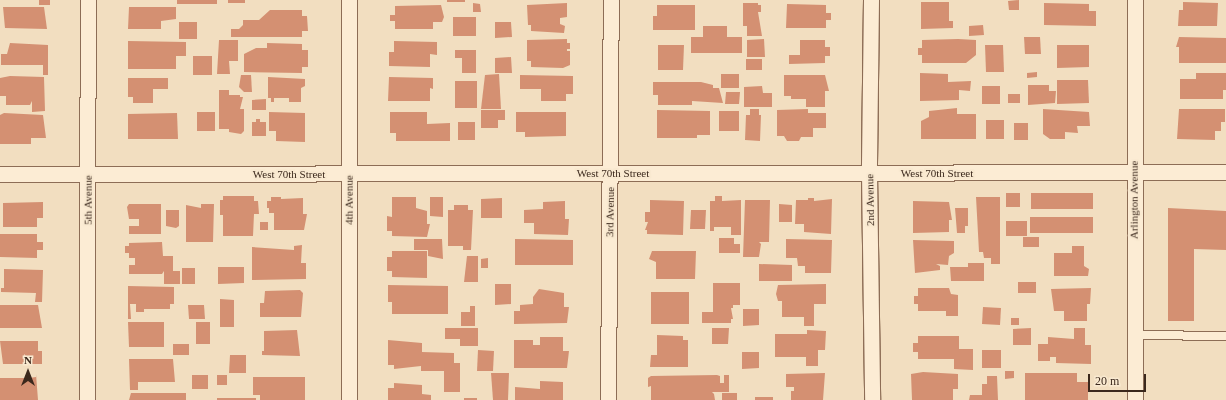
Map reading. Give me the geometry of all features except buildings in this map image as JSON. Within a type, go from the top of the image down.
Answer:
[{"type":"street","name":"5th Avenue","points":[[87,400],[88,0]]},
{"type":"street","name":"4th Avenue","points":[[349,0],[349,400]]},
{"type":"street","name":"3rd Avenue","points":[[608,400],[611,0]]},
{"type":"street","name":"2nd Avenue","points":[[871,0],[869,173],[872,400]]},
{"type":"street","name":"Arlington Avenue","points":[[1135,0],[1135,400]]},
{"type":"street","name":"West 70th Street","points":[[0,174],[1226,172]]},
{"type":"lane","points":[[1135,335],[1226,336]]}]
